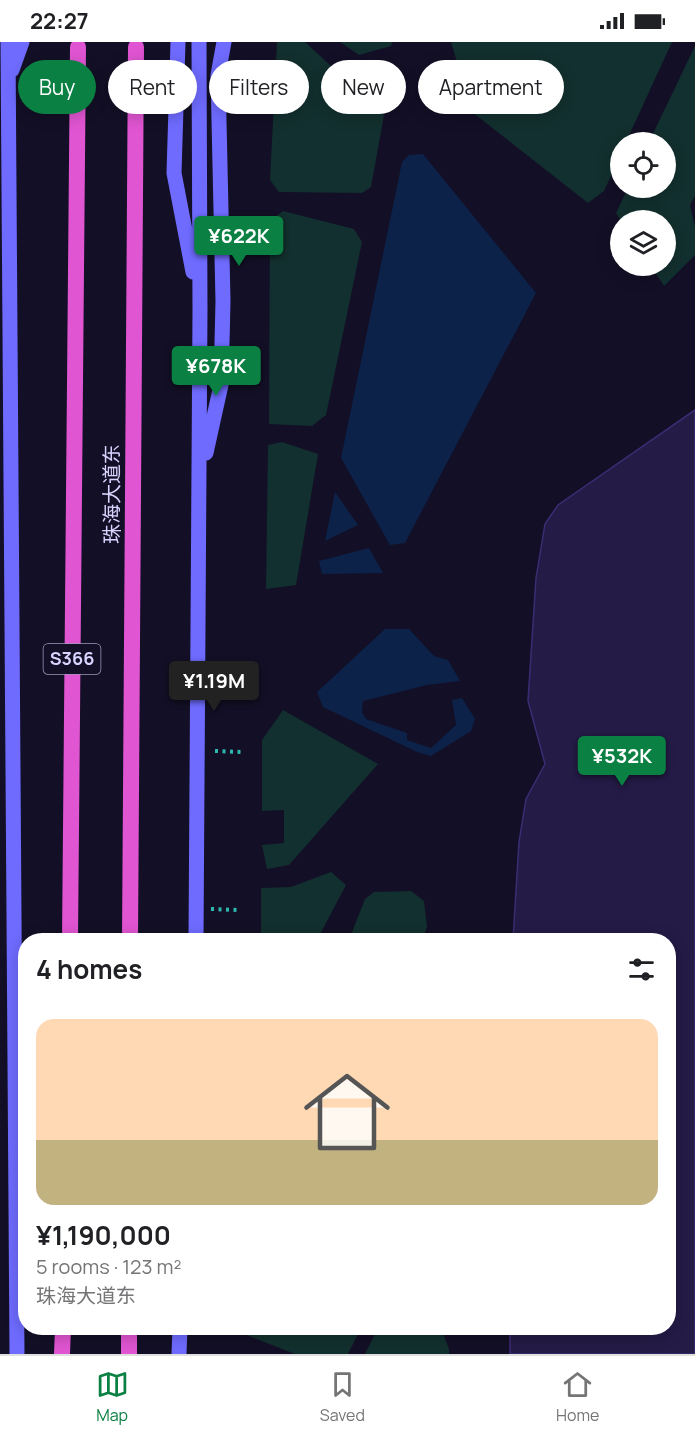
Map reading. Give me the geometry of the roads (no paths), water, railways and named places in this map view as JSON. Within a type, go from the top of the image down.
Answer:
[{"type":"highway","name":"珠海大道东","points":[[70,933],[78,47]]},
{"type":"highway","name":"珠海大道东","points":[[130,933],[136,47]]},
{"type":"highway","points":[[62,1354],[63,1335]]},
{"type":"highway","points":[[129,1335],[129,1354]]},
{"type":"main road","points":[[8,42],[3,81],[11,369],[17,1354]]},
{"type":"main road","points":[[3,81],[22,42]]},
{"type":"main road","points":[[178,42],[174,173],[200,310]]},
{"type":"main road","points":[[196,933],[200,310],[199,42]]},
{"type":"main road","points":[[199,483],[221,385],[223,301],[218,75],[224,42]]},
{"type":"main road","points":[[179,1354],[180,1335]]},
{"type":"water","points":[[423,154],[536,293],[405,543],[390,545],[341,458],[402,162],[409,155]]},
{"type":"water","points":[[335,492],[358,525],[325,541]]},
{"type":"water","points":[[369,548],[383,573],[322,574],[319,561]]},
{"type":"water","points":[[385,629],[409,629],[434,656],[448,660],[460,681],[427,685],[363,701],[362,712],[366,719],[407,733],[407,740],[431,748],[456,725],[452,700],[462,698],[475,719],[471,731],[431,756],[417,752],[323,707],[317,692]]}]
